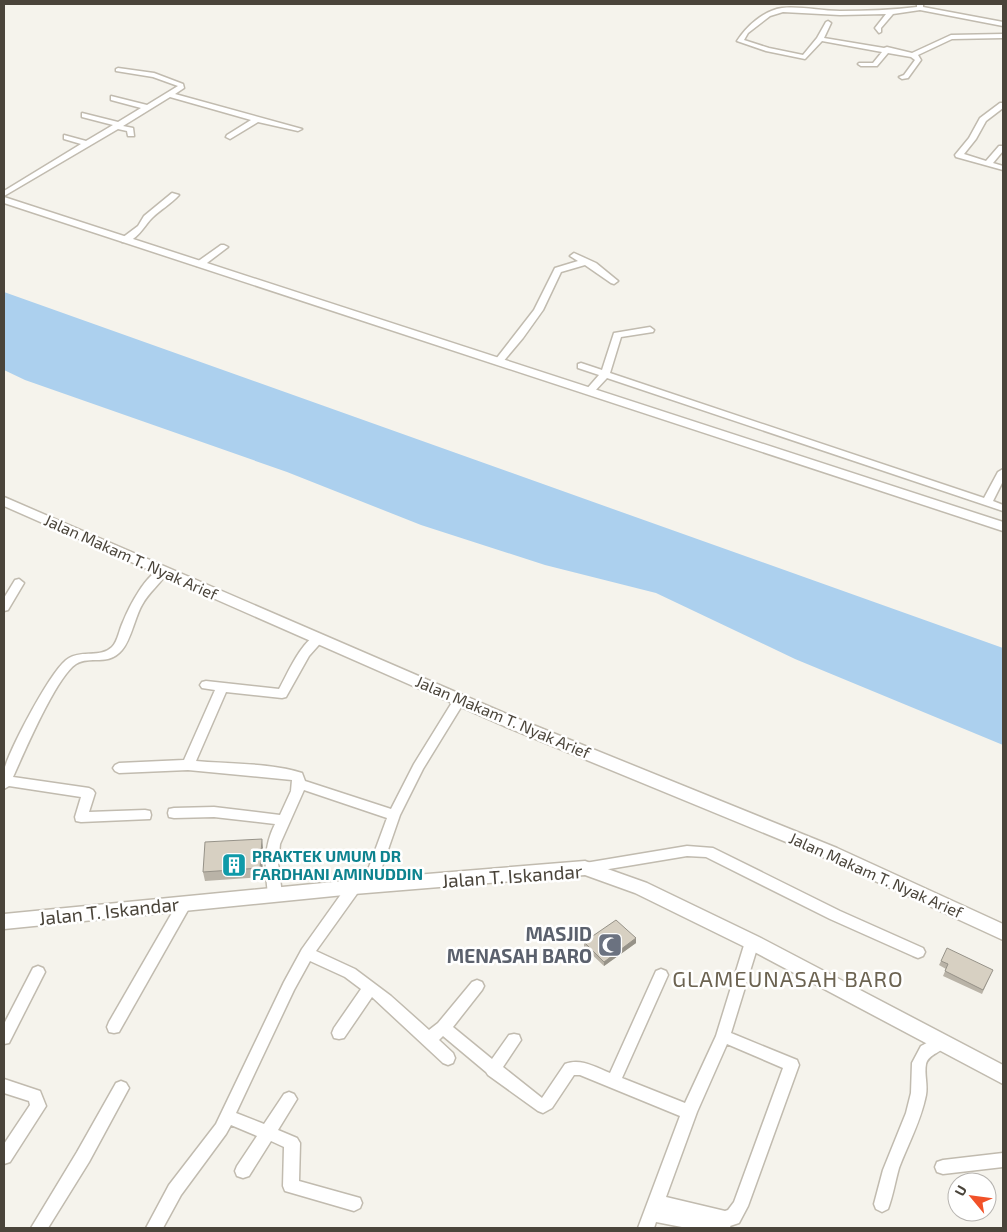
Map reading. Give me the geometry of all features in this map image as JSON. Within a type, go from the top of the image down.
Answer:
[{"type":"street","points":[[828,23],[820,39],[805,57],[744,44],[740,40],[746,32],[768,14],[782,10],[840,13],[891,12],[920,6],[1003,24]]},
{"type":"street","points":[[879,31],[878,28],[891,12]]},
{"type":"street","points":[[914,55],[952,37],[1003,36]]},
{"type":"street","points":[[820,39],[914,55],[918,60],[906,77],[902,77]]},
{"type":"street","points":[[861,64],[875,65],[887,50]]},
{"type":"street","points":[[8,195],[87,144],[182,87],[182,85],[154,75],[118,70]]},
{"type":"street","points":[[170,95],[257,120],[298,129]]},
{"type":"street","points":[[114,98],[148,108]]},
{"type":"street","points":[[1003,105],[982,120],[972,139],[959,154],[1003,168]]},
{"type":"street","points":[[85,115],[130,130],[131,134]]},
{"type":"street","points":[[230,137],[257,120]]},
{"type":"street","points":[[67,137],[87,144]]},
{"type":"street","points":[[987,164],[1002,148]]},
{"type":"street","points":[[4,194],[127,238],[205,260],[499,361],[592,389],[913,494],[1003,527]]},
{"type":"street","points":[[127,238],[142,228],[147,218],[175,195]]},
{"type":"street","points":[[205,260],[221,250]]},
{"type":"street","points":[[574,256],[593,265],[614,281]]},
{"type":"street","points":[[499,361],[532,321],[549,292],[552,279],[558,270],[585,262]]},
{"type":"street","points":[[592,389],[604,375],[617,335],[650,330]]},
{"type":"street","points":[[581,366],[1003,508]]},
{"type":"street","points":[[987,503],[1003,472]]},
{"type":"street","points":[[913,494],[921,481]]},
{"type":"street","name":"Jalan Makam T. Nyak Arief","points":[[4,501],[163,572],[460,699],[831,853],[1003,932]]},
{"type":"street","points":[[145,815],[80,817],[89,793],[4,782],[44,700],[68,664],[75,659],[102,658],[114,652],[119,647],[136,603],[144,590],[163,572]]},
{"type":"street","points":[[4,606],[19,583]]},
{"type":"street","points":[[206,685],[282,694],[305,653],[319,638]]},
{"type":"street","points":[[188,765],[222,687]]},
{"type":"street","points":[[154,1228],[175,1190],[212,1142],[227,1116],[289,986],[307,953],[361,886],[418,767],[460,699]]},
{"type":"street","points":[[118,768],[188,765],[298,776],[300,784],[282,820],[273,844],[272,868],[275,894]]},
{"type":"street","points":[[300,784],[394,815]]},
{"type":"street","points":[[174,813],[214,812],[282,820]]},
{"type":"street","points":[[586,868],[687,851],[708,852],[835,915],[918,952]]},
{"type":"street","name":"Jalan T. Iskandar","points":[[4,922],[361,886],[586,868],[641,888],[752,942],[1003,1075]]},
{"type":"street","points":[[114,1027],[185,903]]},
{"type":"street","points":[[651,1214],[689,1112],[723,1036],[752,942]]},
{"type":"street","points":[[307,953],[350,973],[386,1000],[448,1058]]},
{"type":"street","points":[[4,1038],[38,972]]},
{"type":"street","points":[[614,1080],[661,975]]},
{"type":"street","points":[[428,1039],[442,1028],[477,986]]},
{"type":"street","points":[[338,1033],[370,988]]},
{"type":"street","points":[[442,1028],[534,1102],[542,1106],[547,1103],[570,1070],[580,1068],[614,1080],[689,1112]]},
{"type":"street","points":[[651,1214],[725,1219],[733,1217],[740,1206],[792,1065],[723,1036]]},
{"type":"street","points":[[493,1070],[514,1040]]},
{"type":"street","points":[[882,1204],[891,1170],[914,1113],[919,1094],[919,1063],[926,1051],[940,1043]]},
{"type":"street","points":[[4,1086],[35,1096],[38,1106],[4,1157]]},
{"type":"street","points":[[39,1228],[83,1157],[121,1088]]},
{"type":"street","points":[[243,1171],[289,1099]]},
{"type":"street","points":[[227,1116],[292,1143],[291,1186],[354,1203]]},
{"type":"street","points":[[943,1167],[1003,1160]]},
{"type":"street","points":[[651,1214],[723,1228]]},
{"type":"water","points":[[4,292],[1003,648],[1003,745],[795,659],[656,593],[545,565],[421,525],[287,472],[25,380],[4,370]]},
{"type":"building","name":"PRAKTEK UMUM DR FARDHANI AMINUDDIN","points":[[262,839],[260,868],[203,872],[205,842]]},
{"type":"building","name":"MASJID MENASAH BARO","points":[[616,920],[636,938],[604,962],[584,942]]},
{"type":"building","points":[[947,948],[993,970],[983,990],[945,971],[948,964],[941,961]]},
{"type":"place","name":"PRAKTEK UMUM DR FARDHANI AMINUDDIN","points":[[234,865]]},
{"type":"place","name":"MASJID MENASAH BARO","points":[[610,945]]},
{"type":"district","name":"GLAMEUNASAH BARO","points":[[788,979]]}]
